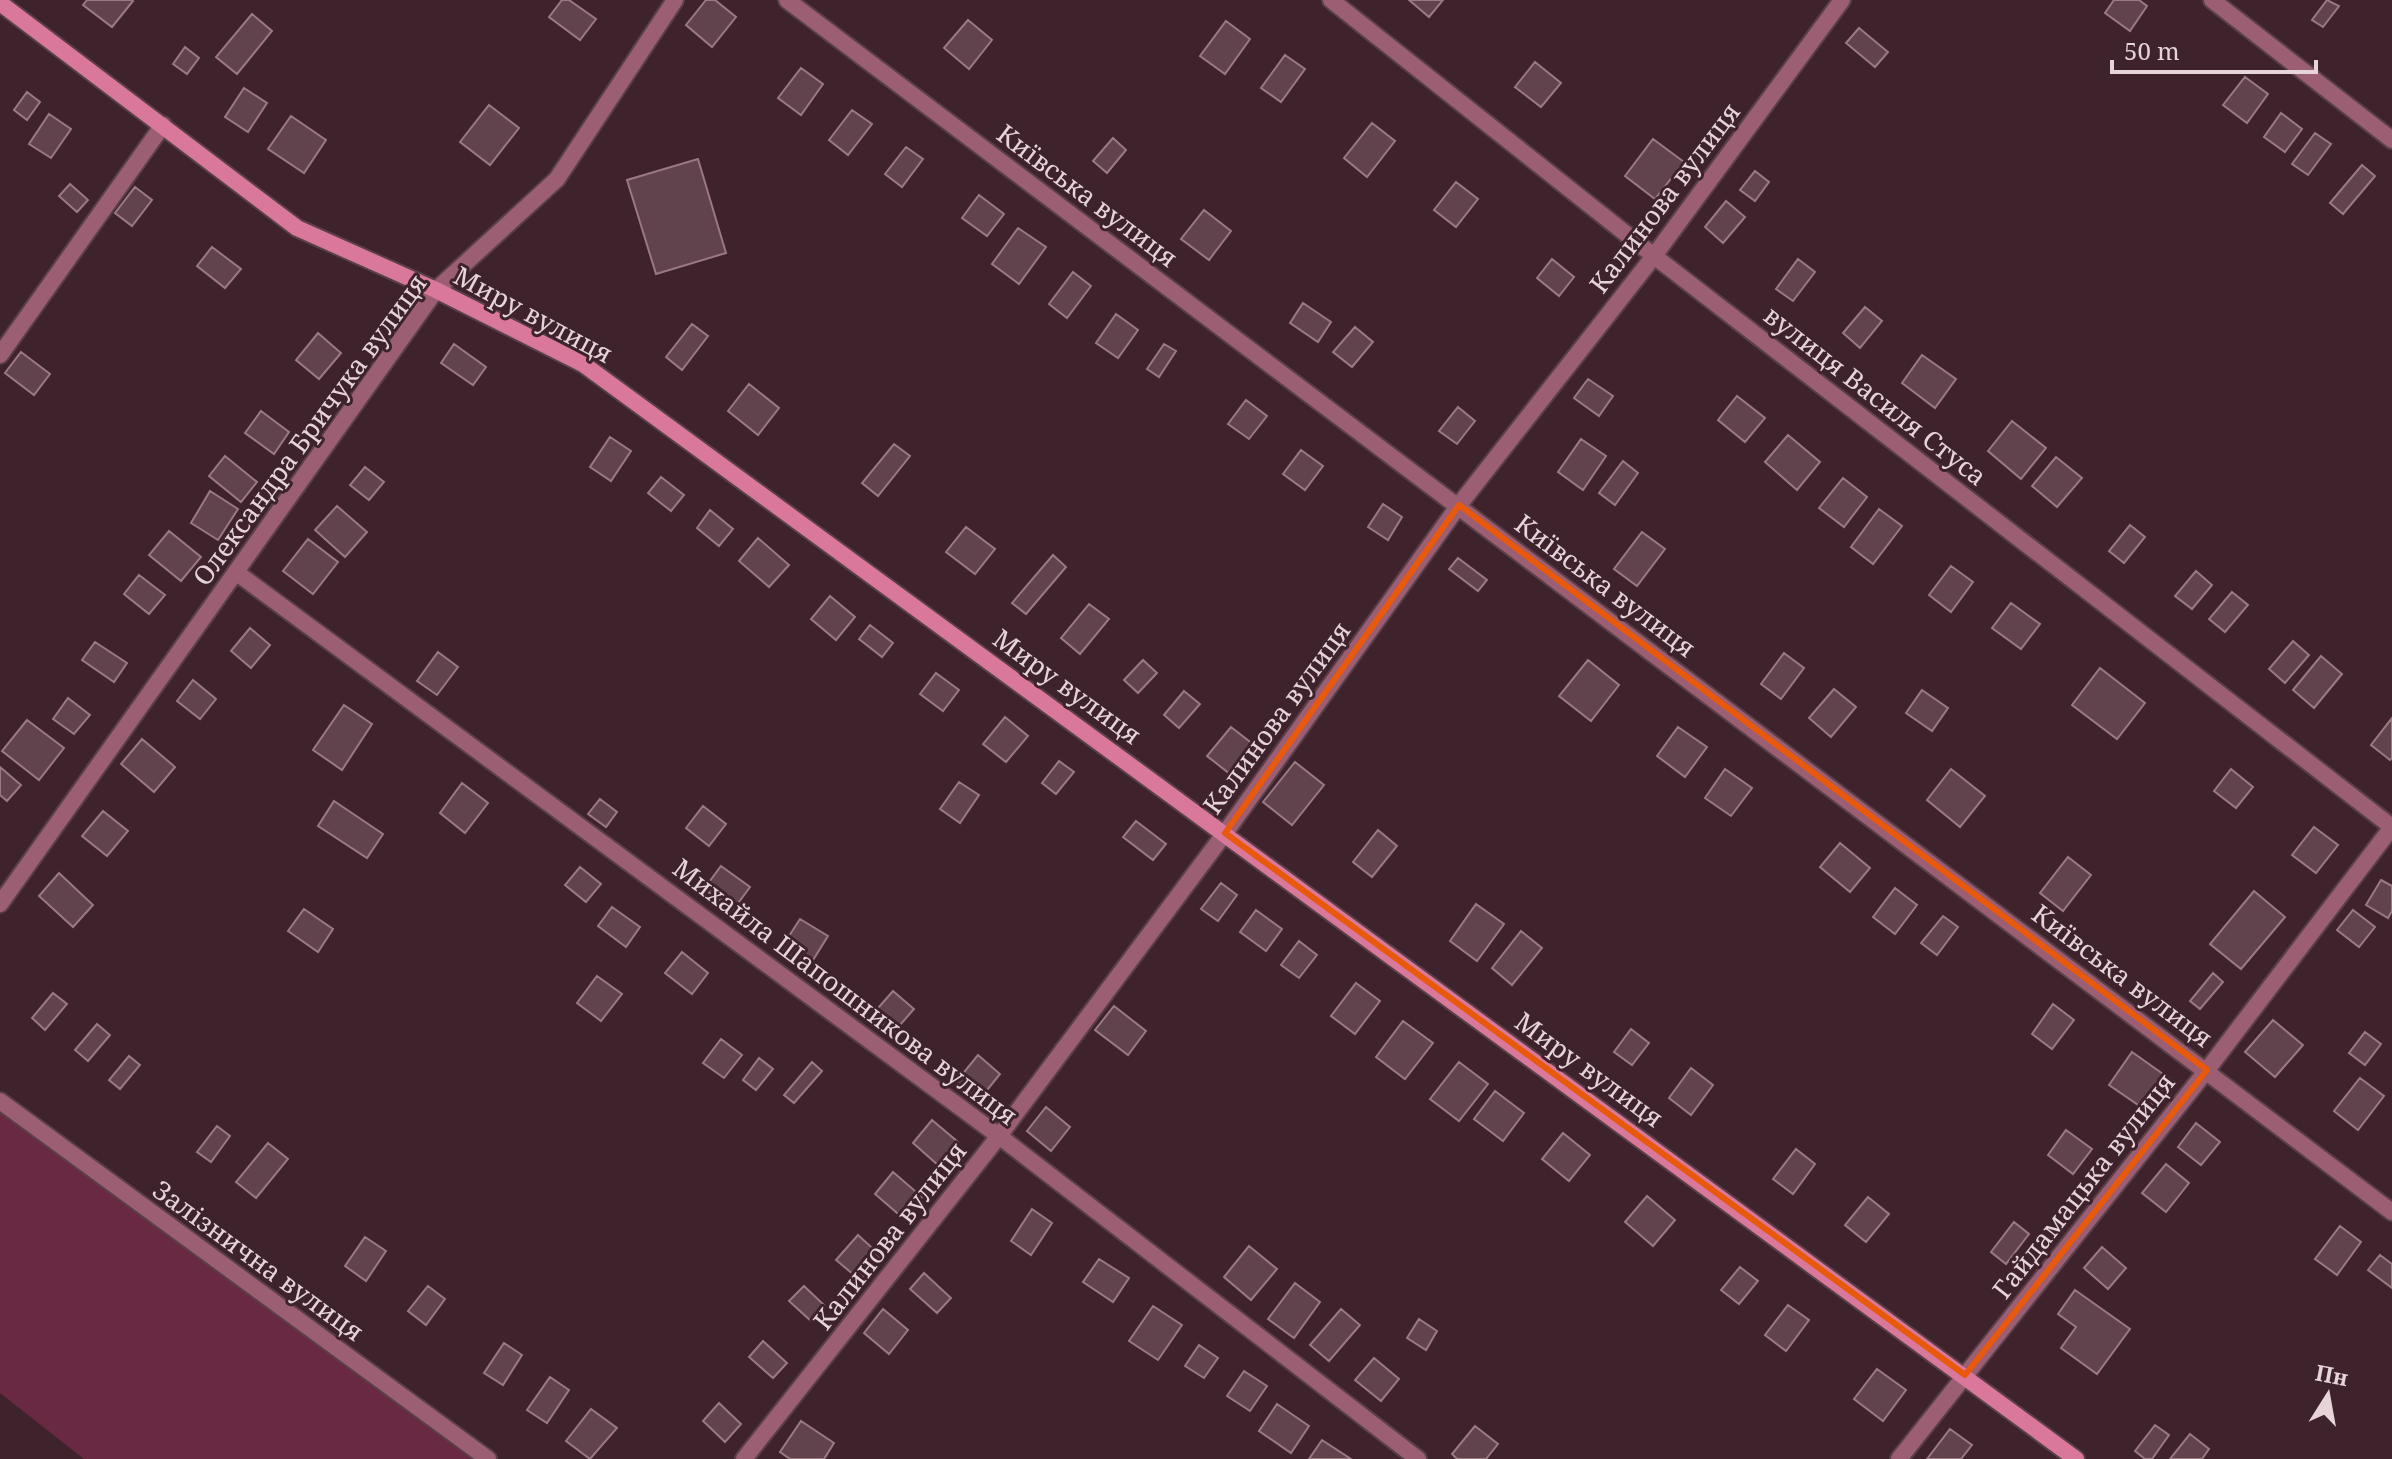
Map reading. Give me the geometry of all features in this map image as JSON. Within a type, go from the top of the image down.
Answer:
[{"type":"main road","name":"Миру вулиця","points":[[0,3],[297,228],[436,290],[583,364],[2076,1459]]},
{"type":"street","name":"Олександра Бричука вулиця","points":[[0,904],[436,290],[557,179],[675,0]]},
{"type":"street","name":"Київська вулиця","points":[[787,0],[2392,1212]]},
{"type":"street","name":"вулиця Василя Стуса","points":[[1331,0],[1654,256],[2392,827]]},
{"type":"street","name":"Калинова вулиця","points":[[744,1459],[999,1136],[1225,833],[1459,505],[1654,256],[1842,0]]},
{"type":"street","points":[[2212,0],[2392,140]]},
{"type":"street","points":[[0,355],[163,125]]},
{"type":"street","name":"Михайла Шапошникова вулиця","points":[[237,573],[999,1136],[1418,1459]]},
{"type":"street","name":"Гайдамацька вулиця","points":[[1899,1459],[2207,1070],[2392,827]]},
{"type":"street","name":"Залізнична вулиця","points":[[0,1101],[488,1459]]},
{"type":"highlighted area","points":[[1459,505],[2207,1070],[1965,1375],[1225,833]]},
{"type":"shaded area","points":[[0,1099],[494,1459],[84,1459],[0,1393]]},
{"type":"building","points":[[87,0],[133,1],[112,27],[83,5]]},
{"type":"building","points":[[562,0],[569,0],[596,19],[580,40],[549,17]]},
{"type":"building","points":[[706,0],[715,0],[736,17],[712,47],[686,25]]},
{"type":"building","points":[[1409,0],[1443,0],[1429,17]]},
{"type":"building","points":[[2114,0],[2139,0],[2147,6],[2130,31],[2105,13]]},
{"type":"building","points":[[2327,0],[2339,6],[2323,27],[2312,20]]},
{"type":"building","points":[[252,14],[272,31],[237,74],[216,57]]},
{"type":"building","points":[[968,20],[992,40],[969,69],[944,48]]},
{"type":"building","points":[[1226,21],[1250,39],[1225,74],[1200,56]]},
{"type":"building","points":[[1859,28],[1888,52],[1875,67],[1846,43]]},
{"type":"building","points":[[185,47],[199,58],[187,74],[173,64]]},
{"type":"building","points":[[1285,55],[1305,69],[1281,102],[1261,88]]},
{"type":"building","points":[[1535,62],[1561,83],[1541,107],[1515,87]]},
{"type":"building","points":[[801,68],[823,84],[801,115],[778,98]]},
{"type":"building","points":[[2245,77],[2268,94],[2247,123],[2223,105]]},
{"type":"building","points":[[244,88],[267,103],[248,132],[225,117]]},
{"type":"building","points":[[27,92],[40,102],[27,120],[14,110]]},
{"type":"building","points":[[489,105],[519,128],[490,165],[460,142]]},
{"type":"building","points":[[852,110],[872,124],[848,155],[829,140]]},
{"type":"building","points":[[2281,113],[2302,129],[2285,152],[2264,137]]},
{"type":"building","points":[[49,114],[71,129],[51,158],[29,144]]},
{"type":"building","points":[[291,116],[326,140],[304,173],[268,149]]},
{"type":"building","points":[[1372,123],[1395,141],[1367,177],[1344,158]]},
{"type":"building","points":[[2315,133],[2331,144],[2308,175],[2292,164]]},
{"type":"building","points":[[1113,138],[1126,150],[1107,173],[1093,161]]},
{"type":"building","points":[[1653,139],[1684,162],[1655,199],[1625,176]]},
{"type":"building","points":[[906,147],[923,159],[902,187],[885,174]]},
{"type":"building","points":[[698,159],[726,253],[656,274],[627,180]]},
{"type":"building","points":[[2362,165],[2375,176],[2343,214],[2330,203]]},
{"type":"building","points":[[1755,171],[1769,182],[1755,201],[1740,190]]},
{"type":"building","points":[[1456,182],[1478,199],[1456,227],[1434,210]]},
{"type":"building","points":[[70,184],[88,200],[77,212],[59,196]]},
{"type":"building","points":[[135,187],[152,200],[132,226],[115,213]]},
{"type":"building","points":[[979,195],[1004,214],[987,236],[962,218]]},
{"type":"building","points":[[1726,201],[1745,217],[1723,243],[1705,227]]},
{"type":"building","points":[[1204,210],[1231,231],[1209,260],[1181,239]]},
{"type":"building","points":[[1018,228],[1046,247],[1019,284],[992,264]]},
{"type":"building","points":[[212,247],[241,269],[225,288],[197,266]]},
{"type":"building","points":[[1552,259],[1574,277],[1559,296],[1537,278]]},
{"type":"building","points":[[1798,259],[1815,272],[1793,301],[1776,289]]},
{"type":"building","points":[[1073,272],[1091,286],[1067,318],[1049,304]]},
{"type":"building","points":[[1303,303],[1331,322],[1318,342],[1290,323]]},
{"type":"building","points":[[1865,307],[1882,321],[1860,348],[1843,333]]},
{"type":"building","points":[[1116,314],[1138,330],[1118,358],[1096,343]]},
{"type":"building","points":[[692,324],[708,336],[682,370],[666,357]]},
{"type":"building","points":[[1355,327],[1373,342],[1352,367],[1333,352]]},
{"type":"building","points":[[318,333],[341,353],[319,379],[296,360]]},
{"type":"building","points":[[454,344],[486,367],[473,385],[441,363]]},
{"type":"building","points":[[1164,344],[1176,351],[1159,377],[1147,369]]},
{"type":"building","points":[[21,352],[50,374],[34,395],[5,373]]},
{"type":"building","points":[[1922,355],[1956,379],[1935,408],[1902,383]]},
{"type":"building","points":[[1588,379],[1613,396],[1599,416],[1574,398]]},
{"type":"building","points":[[749,384],[779,408],[758,435],[728,411]]},
{"type":"building","points":[[1737,396],[1765,418],[1745,442],[1718,420]]},
{"type":"building","points":[[1246,400],[1267,416],[1249,439],[1228,424]]},
{"type":"building","points":[[1458,407],[1475,421],[1457,444],[1439,431]]},
{"type":"building","points":[[261,411],[289,432],[274,454],[245,433]]},
{"type":"building","points":[[2012,421],[2046,448],[2021,479],[1988,451]]},
{"type":"building","points":[[1788,435],[1820,462],[1797,490],[1765,462]]},
{"type":"building","points":[[610,437],[631,451],[611,481],[590,467]]},
{"type":"building","points":[[1581,439],[1606,456],[1583,490],[1558,472]]},
{"type":"building","points":[[894,444],[910,456],[878,496],[862,483]]},
{"type":"building","points":[[1301,450],[1323,466],[1305,490],[1283,474]]},
{"type":"building","points":[[225,456],[257,482],[241,502],[209,476]]},
{"type":"building","points":[[2056,457],[2082,478],[2057,507],[2032,486]]},
{"type":"building","points":[[1623,461],[1638,473],[1615,505],[1599,493]]},
{"type":"building","points":[[365,467],[384,482],[369,500],[350,485]]},
{"type":"building","points":[[661,477],[684,495],[671,511],[648,493]]},
{"type":"building","points":[[1843,478],[1867,497],[1844,527],[1819,508]]},
{"type":"building","points":[[210,491],[238,509],[218,540],[191,523]]},
{"type":"building","points":[[1383,504],[1402,517],[1388,540],[1368,527]]},
{"type":"building","points":[[337,506],[367,532],[345,557],[315,530]]},
{"type":"building","points":[[1879,509],[1902,526],[1873,564],[1851,547]]},
{"type":"building","points":[[710,510],[733,529],[719,546],[697,528]]},
{"type":"building","points":[[2130,525],[2145,537],[2124,563],[2109,551]]},
{"type":"building","points":[[966,527],[995,549],[975,574],[946,552]]},
{"type":"building","points":[[169,531],[201,557],[181,581],[149,555]]},
{"type":"building","points":[[1642,532],[1665,549],[1637,586],[1614,569]]},
{"type":"building","points":[[758,538],[789,565],[769,587],[739,561]]},
{"type":"building","points":[[308,539],[338,562],[313,594],[283,571]]},
{"type":"building","points":[[1053,555],[1066,567],[1026,614],[1012,603]]},
{"type":"building","points":[[1458,558],[1487,580],[1478,591],[1449,569]]},
{"type":"building","points":[[1951,566],[1973,582],[1951,612],[1929,595]]},
{"type":"building","points":[[2196,571],[2212,585],[2192,609],[2175,596]]},
{"type":"building","points":[[139,575],[165,595],[149,614],[124,594]]},
{"type":"building","points":[[2232,592],[2248,605],[2225,632],[2209,619]]},
{"type":"building","points":[[830,596],[855,617],[836,640],[811,619]]},
{"type":"building","points":[[2011,603],[2040,624],[2021,649],[1992,628]]},
{"type":"building","points":[[1089,604],[1109,619],[1080,654],[1061,638]]},
{"type":"building","points":[[870,625],[893,643],[882,657],[859,639]]},
{"type":"building","points":[[250,628],[270,645],[251,668],[231,651]]},
{"type":"building","points":[[2293,641],[2309,655],[2285,683],[2269,669]]},
{"type":"building","points":[[95,642],[127,663],[114,682],[82,660]]},
{"type":"building","points":[[438,652],[458,667],[437,695],[417,681]]},
{"type":"building","points":[[1784,653],[1804,668],[1781,699],[1761,684]]},
{"type":"building","points":[[2321,656],[2342,674],[2314,708],[2293,690]]},
{"type":"building","points":[[1143,660],[1157,673],[1138,693],[1124,680]]},
{"type":"building","points":[[1588,660],[1619,685],[1591,721],[1559,696]]},
{"type":"building","points":[[2100,668],[2145,703],[2117,739],[2072,705]]},
{"type":"building","points":[[936,673],[959,690],[943,711],[920,694]]},
{"type":"building","points":[[193,680],[216,699],[200,719],[177,701]]},
{"type":"building","points":[[1834,689],[1856,707],[1831,737],[1809,718]]},
{"type":"building","points":[[1922,690],[1948,708],[1932,731],[1906,713]]},
{"type":"building","points":[[1184,691],[1200,704],[1179,728],[1164,715]]},
{"type":"building","points":[[68,698],[90,715],[74,734],[53,719]]},
{"type":"building","points":[[344,705],[372,724],[342,770],[313,750]]},
{"type":"building","points":[[1005,717],[1028,736],[1006,762],[983,744]]},
{"type":"building","points":[[2392,718],[2392,758],[2390,760],[2371,745]]},
{"type":"building","points":[[27,720],[64,748],[39,780],[2,751]]},
{"type":"building","points":[[1231,727],[1254,745],[1230,774],[1207,756]]},
{"type":"building","points":[[1678,727],[1707,747],[1685,777],[1657,756]]},
{"type":"building","points":[[142,739],[175,767],[154,792],[121,764]]},
{"type":"building","points":[[1059,761],[1074,772],[1056,794],[1042,783]]},
{"type":"building","points":[[1295,762],[1324,785],[1292,825],[1263,802]]},
{"type":"building","points":[[0,767],[21,785],[7,801],[0,795]]},
{"type":"building","points":[[1725,769],[1752,788],[1731,816],[1705,798]]},
{"type":"building","points":[[1951,769],[1985,796],[1960,827],[1927,800]]},
{"type":"building","points":[[2231,769],[2253,787],[2236,808],[2214,791]]},
{"type":"building","points":[[959,782],[979,795],[960,823],[940,809]]},
{"type":"building","points":[[462,783],[488,803],[465,833],[440,813]]},
{"type":"building","points":[[600,799],[617,812],[606,827],[588,814]]},
{"type":"building","points":[[334,801],[383,834],[367,858],[318,826]]},
{"type":"building","points":[[703,806],[726,824],[709,846],[686,828]]},
{"type":"building","points":[[103,811],[128,831],[107,856],[82,836]]},
{"type":"building","points":[[1136,821],[1166,844],[1153,860],[1123,837]]},
{"type":"building","points":[[2314,827],[2338,845],[2316,873],[2292,855]]},
{"type":"building","points":[[1378,830],[1397,846],[1372,877],[1353,862]]},
{"type":"building","points":[[1840,843],[1870,868],[1850,892],[1820,867]]},
{"type":"building","points":[[2068,857],[2091,875],[2063,911],[2040,893]]},
{"type":"building","points":[[721,866],[750,887],[733,910],[704,889]]},
{"type":"building","points":[[580,867],[601,884],[586,902],[565,885]]},
{"type":"building","points":[[59,873],[93,905],[73,927],[39,896]]},
{"type":"building","points":[[2381,880],[2392,886],[2392,911],[2388,918],[2366,905]]},
{"type":"building","points":[[1221,883],[1237,895],[1218,921],[1201,909]]},
{"type":"building","points":[[1895,888],[1917,905],[1895,934],[1873,917]]},
{"type":"building","points":[[2254,891],[2285,917],[2241,969],[2210,944]]},
{"type":"building","points":[[1476,904],[1504,924],[1477,961],[1450,941]]},
{"type":"building","points":[[612,907],[640,927],[626,947],[598,926]]},
{"type":"building","points":[[304,909],[333,929],[318,952],[288,931]]},
{"type":"building","points":[[1256,910],[1282,929],[1266,951],[1240,932]]},
{"type":"building","points":[[2353,910],[2375,927],[2359,947],[2337,930]]},
{"type":"building","points":[[1943,916],[1958,927],[1937,955],[1921,943]]},
{"type":"building","points":[[800,919],[828,936],[808,968],[780,950]]},
{"type":"building","points":[[1521,931],[1542,948],[1512,985],[1492,968]]},
{"type":"building","points":[[1299,941],[1317,955],[1299,978],[1281,965]]},
{"type":"building","points":[[682,952],[708,973],[692,994],[665,973]]},
{"type":"building","points":[[2213,973],[2223,982],[2200,1009],[2190,1001]]},
{"type":"building","points":[[597,976],[622,994],[601,1021],[577,1003]]},
{"type":"building","points":[[1356,983],[1380,1001],[1355,1034],[1331,1016]]},
{"type":"building","points":[[893,991],[914,1009],[893,1033],[872,1015]]},
{"type":"building","points":[[53,993],[67,1004],[45,1030],[32,1018]]},
{"type":"building","points":[[2053,1004],[2074,1020],[2052,1049],[2032,1034]]},
{"type":"building","points":[[1114,1006],[1146,1031],[1128,1055],[1095,1030]]},
{"type":"building","points":[[2273,1020],[2303,1045],[2275,1077],[2245,1052]]},
{"type":"building","points":[[1403,1021],[1433,1043],[1405,1079],[1376,1057]]},
{"type":"building","points":[[97,1024],[110,1035],[88,1061],[75,1050]]},
{"type":"building","points":[[1631,1029],[1649,1043],[1632,1065],[1614,1052]]},
{"type":"building","points":[[2365,1032],[2381,1044],[2365,1065],[2349,1053]]},
{"type":"building","points":[[721,1039],[742,1055],[724,1078],[703,1063]]},
{"type":"building","points":[[2132,1052],[2170,1079],[2147,1111],[2109,1085]]},
{"type":"building","points":[[978,1055],[1000,1074],[979,1100],[956,1082]]},
{"type":"building","points":[[129,1056],[140,1065],[120,1089],[109,1080]]},
{"type":"building","points":[[759,1058],[773,1069],[756,1090],[743,1080]]},
{"type":"building","points":[[812,1062],[822,1071],[794,1103],[784,1095]]},
{"type":"building","points":[[1459,1062],[1488,1084],[1459,1121],[1430,1099]]},
{"type":"building","points":[[1691,1068],[1713,1085],[1691,1115],[1669,1098]]},
{"type":"building","points":[[2360,1078],[2384,1096],[2358,1130],[2334,1111]]},
{"type":"building","points":[[1495,1091],[1524,1113],[1503,1141],[1474,1119]]},
{"type":"building","points":[[1046,1107],[1070,1127],[1051,1151],[1027,1131]]},
{"type":"building","points":[[932,1120],[958,1142],[939,1166],[913,1143]]},
{"type":"building","points":[[2196,1123],[2220,1142],[2201,1165],[2178,1147]]},
{"type":"building","points":[[217,1126],[230,1136],[211,1162],[197,1152]]},
{"type":"building","points":[[2066,1130],[2092,1149],[2073,1174],[2048,1155]]},
{"type":"building","points":[[1563,1133],[1590,1155],[1569,1181],[1542,1159]]},
{"type":"building","points":[[268,1143],[288,1159],[256,1198],[236,1182]]},
{"type":"building","points":[[1796,1149],[1815,1164],[1793,1194],[1773,1179]]},
{"type":"building","points":[[2166,1164],[2189,1183],[2166,1212],[2142,1193]]},
{"type":"building","points":[[893,1172],[922,1197],[904,1219],[875,1194]]},
{"type":"building","points":[[1647,1196],[1675,1220],[1653,1246],[1625,1222]]},
{"type":"building","points":[[1868,1197],[1889,1214],[1866,1242],[1845,1225]]},
{"type":"building","points":[[1032,1209],[1052,1223],[1031,1255],[1011,1241]]},
{"type":"building","points":[[2014,1222],[2029,1234],[2006,1264],[1991,1252]]},
{"type":"building","points":[[2340,1226],[2361,1242],[2337,1275],[2315,1259]]},
{"type":"building","points":[[858,1235],[881,1256],[860,1280],[836,1260]]},
{"type":"building","points":[[365,1237],[386,1251],[366,1281],[345,1266]]},
{"type":"building","points":[[1249,1246],[1277,1269],[1251,1300],[1224,1277]]},
{"type":"building","points":[[2102,1247],[2126,1268],[2108,1289],[2084,1268]]},
{"type":"building","points":[[2380,1255],[2392,1264],[2392,1288],[2368,1270]]},
{"type":"building","points":[[1099,1259],[1129,1278],[1113,1302],[1083,1282]]},
{"type":"building","points":[[1740,1267],[1758,1281],[1739,1304],[1721,1290]]},
{"type":"building","points":[[924,1273],[951,1298],[937,1313],[910,1289]]},
{"type":"building","points":[[1295,1283],[1320,1302],[1294,1338],[1268,1319]]},
{"type":"building","points":[[428,1286],[445,1299],[426,1325],[408,1311]]},
{"type":"building","points":[[804,1286],[825,1306],[811,1321],[789,1301]]},
{"type":"building","points":[[2075,1290],[2130,1329],[2097,1374],[2061,1348],[2076,1327],[2058,1314]]},
{"type":"building","points":[[1788,1305],[1809,1320],[1786,1351],[1765,1335]]},
{"type":"building","points":[[1153,1306],[1182,1325],[1158,1360],[1129,1341]]},
{"type":"building","points":[[883,1309],[908,1330],[889,1354],[864,1333]]},
{"type":"building","points":[[1341,1309],[1360,1325],[1329,1361],[1310,1345]]},
{"type":"building","points":[[1419,1319],[1437,1331],[1426,1350],[1407,1338]]},
{"type":"building","points":[[763,1341],[787,1363],[773,1378],[749,1357]]},
{"type":"building","points":[[504,1343],[522,1355],[503,1385],[484,1373]]},
{"type":"building","points":[[1199,1345],[1218,1358],[1204,1378],[1185,1366]]},
{"type":"building","points":[[1374,1358],[1399,1379],[1381,1401],[1355,1380]]},
{"type":"building","points":[[1877,1369],[1906,1390],[1883,1421],[1854,1399]]},
{"type":"building","points":[[1244,1371],[1267,1386],[1250,1411],[1227,1396]]},
{"type":"building","points":[[550,1377],[569,1390],[547,1423],[527,1410]]},
{"type":"building","points":[[719,1403],[741,1424],[725,1442],[703,1421]]},
{"type":"building","points":[[1277,1404],[1309,1426],[1291,1453],[1259,1431]]},
{"type":"building","points":[[591,1409],[617,1428],[590,1459],[566,1441]]},
{"type":"building","points":[[801,1421],[834,1443],[824,1459],[790,1459],[780,1452]]},
{"type":"building","points":[[2155,1425],[2169,1435],[2152,1459],[2145,1459],[2135,1451]]},
{"type":"building","points":[[1475,1426],[1498,1444],[1486,1459],[1457,1459],[1452,1454]]},
{"type":"building","points":[[1950,1429],[1972,1445],[1961,1459],[1927,1459]]},
{"type":"building","points":[[2190,1434],[2209,1449],[2202,1459],[2170,1459]]},
{"type":"building","points":[[1322,1440],[1351,1459],[1309,1459]]}]
